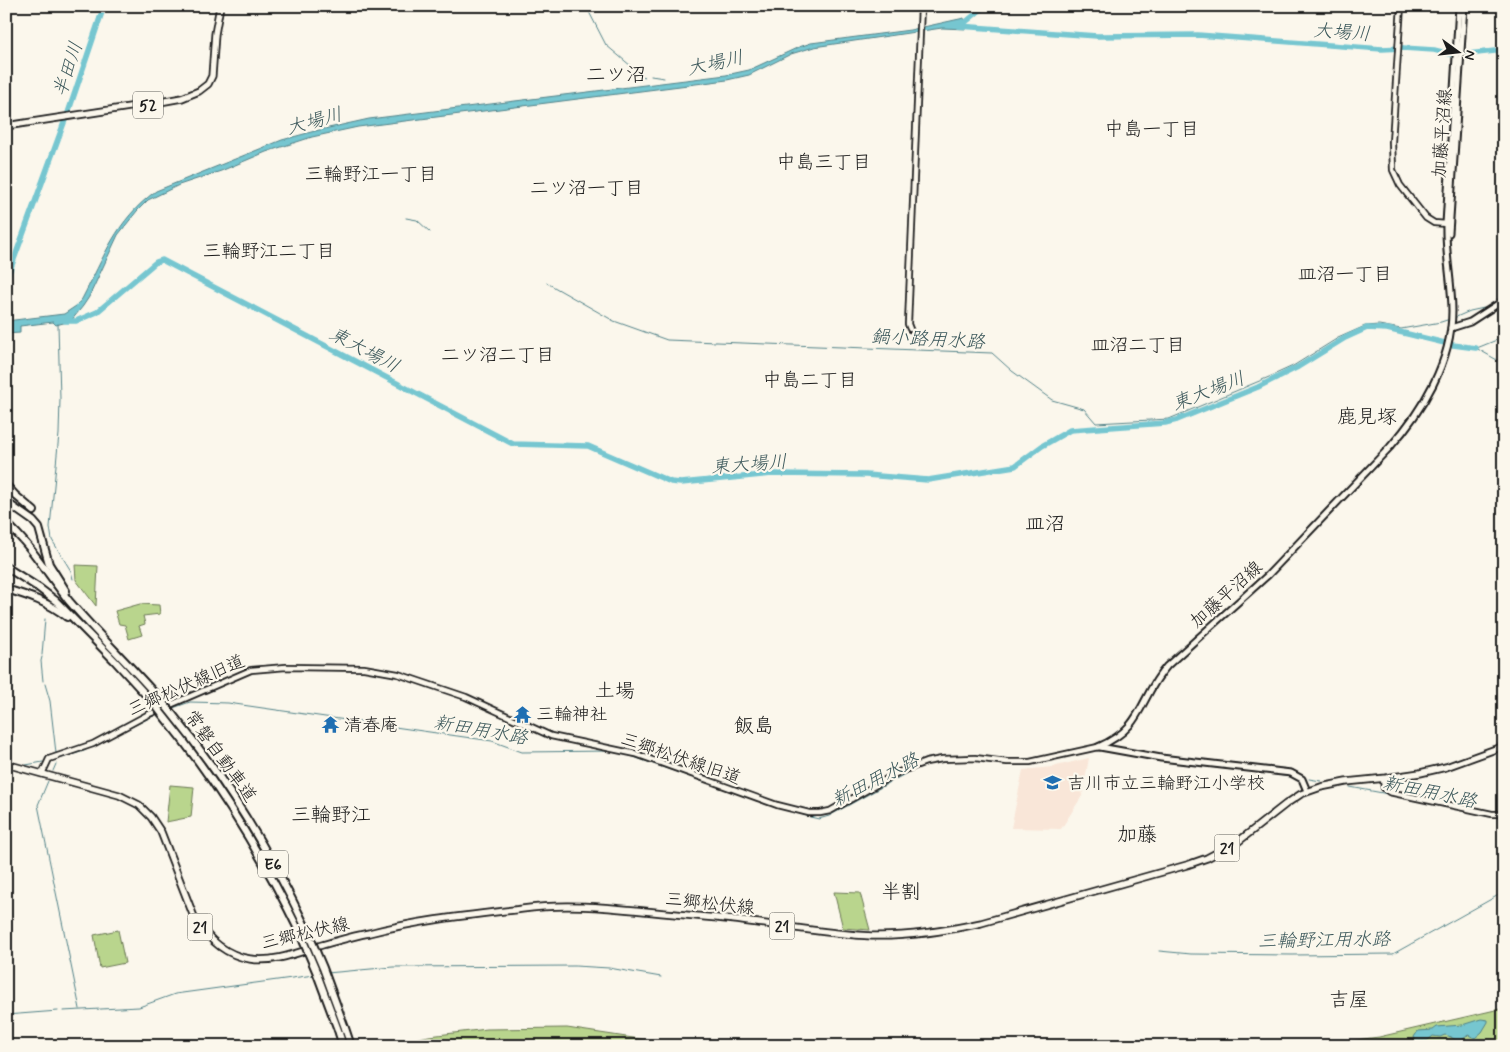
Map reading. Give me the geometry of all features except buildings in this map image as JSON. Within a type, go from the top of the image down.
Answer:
[{"type":"highway","points":[[6,485],[34,511]]},
{"type":"highway","points":[[6,502],[39,528],[50,564],[63,587],[116,646],[120,655]]},
{"type":"highway","name":"常磐自動車道","points":[[6,523],[23,540],[77,610],[170,710],[212,766],[299,931],[319,979],[343,1046]]},
{"type":"highway","name":"常磐自動車道","points":[[6,567],[48,594],[91,636],[156,706],[234,805],[271,860],[306,928],[336,1001],[351,1046]]},
{"type":"highway","points":[[6,589],[52,605],[91,636]]},
{"type":"main road","name":"52","points":[[6,126],[142,106],[182,98],[200,91],[208,84],[212,76],[220,6]]},
{"type":"main road","name":"加藤平沼線","points":[[1459,6],[1459,50]]},
{"type":"main road","name":"加藤平沼線","points":[[1098,747],[1118,736],[1129,726],[1137,717],[1154,683],[1167,666],[1268,575],[1396,440],[1439,374],[1445,359],[1451,328],[1451,300],[1447,261],[1448,224],[1458,61],[1464,6]]},
{"type":"main road","points":[[1451,328],[1470,322],[1504,300]]},
{"type":"main road","name":"三郷松伏線","points":[[6,764],[119,794],[139,806],[151,817],[161,832],[194,917],[201,929],[224,950],[239,956],[258,960],[283,957],[388,928],[551,906],[611,908],[738,920],[860,935],[905,935],[945,930],[981,923],[1198,862],[1233,844],[1286,804],[1307,791],[1331,784],[1383,779],[1446,767],[1504,746]]},
{"type":"main road","points":[[1098,747],[1161,758],[1291,773],[1302,779],[1307,791]]},
{"type":"street","points":[[910,329],[908,324],[921,6]]},
{"type":"street","points":[[1401,6],[1391,152],[1394,175],[1426,218],[1434,223],[1448,224]]},
{"type":"street","name":"三郷松伏線旧道","points":[[42,774],[49,759],[93,744],[145,716],[182,699],[251,670],[286,667],[355,667],[384,670],[466,697],[551,736],[636,754],[768,802],[810,813],[830,811],[899,772],[926,762],[942,759],[975,758],[1007,762],[1030,762],[1098,747]]},
{"type":"street","points":[[1383,779],[1384,788],[1389,792],[1492,814],[1504,814]]},
{"type":"shaded area","name":"吉川市立三輪野江小学校","points":[[1089,758],[1082,796],[1061,829],[1011,828],[1023,770],[1052,767]]},
{"type":"green space","points":[[75,565],[98,566],[96,606],[76,580]]},
{"type":"green space","points":[[140,604],[159,605],[160,614],[143,616],[145,624],[139,626],[142,635],[129,639],[125,625],[119,624],[115,611]]},
{"type":"green space","points":[[170,785],[194,787],[191,817],[166,822]]},
{"type":"green space","points":[[834,892],[860,893],[870,930],[843,928]]},
{"type":"green space","points":[[118,930],[125,963],[100,968],[94,935]]},
{"type":"green space","points":[[1504,1008],[1504,1046],[1309,1046],[1379,1037]]},
{"type":"green space","points":[[567,1028],[700,1046],[379,1046],[429,1036],[487,1029]]},
{"type":"water","points":[[964,18],[966,29],[942,28],[814,47],[791,54],[749,75],[727,80],[358,127],[312,137],[266,152],[221,171],[179,185],[148,200],[118,235],[89,297],[71,321],[56,325],[53,322],[20,326],[20,333],[6,334],[6,321],[64,314],[76,306],[82,299],[112,240],[121,227],[142,202],[156,191],[282,140],[369,119],[726,75],[749,70],[811,43],[910,30]]},
{"type":"water","points":[[1481,1019],[1488,1020],[1488,1022],[1482,1032],[1475,1038],[1468,1035],[1459,1041],[1445,1035],[1440,1037],[1433,1036],[1428,1040],[1415,1040],[1414,1037],[1418,1031],[1462,1025]]},
{"type":"waterway","name":"半田川","points":[[68,113],[104,6]]},
{"type":"waterway","points":[[586,6],[606,45],[644,77]]},
{"type":"waterway","points":[[959,26],[985,6]]},
{"type":"waterway","name":"大場川","points":[[959,26],[1097,36],[1198,35],[1382,49],[1434,50],[1450,54],[1504,50]]},
{"type":"waterway","points":[[651,76],[664,78]]},
{"type":"waterway","name":"半田川","points":[[6,281],[65,120]]},
{"type":"waterway","name":"鍋小路用水路","points":[[406,218],[417,220],[430,232]]},
{"type":"waterway","name":"東大場川","points":[[65,321],[76,321],[97,312],[156,262],[162,260],[513,444],[588,446],[671,482],[681,483],[772,474],[866,475],[928,480],[1015,466],[1042,446],[1070,430],[1165,423],[1177,420],[1258,387],[1298,367],[1345,338],[1367,328],[1387,329],[1453,345],[1476,348]]},
{"type":"waterway","name":"鍋小路用水路","points":[[547,283],[614,321],[667,340],[992,353],[1012,371],[1052,400],[1084,409],[1096,423],[1169,419],[1293,366],[1338,338],[1365,326],[1379,325],[1401,329],[1450,319]]},
{"type":"waterway","name":"鍋小路用水路","points":[[1454,318],[1470,311],[1484,308]]},
{"type":"waterway","points":[[58,324],[59,434],[50,527],[52,540],[71,571],[73,579]]},
{"type":"waterway","points":[[1477,348],[1504,337]]},
{"type":"waterway","points":[[1476,348],[1504,364]]},
{"type":"waterway","points":[[42,655],[45,619]]},
{"type":"waterway","points":[[42,657],[43,681]]},
{"type":"waterway","points":[[45,684],[50,701],[56,753]]},
{"type":"waterway","name":"新田用水路","points":[[170,709],[190,702],[228,703],[492,741],[522,752],[610,751],[628,755],[767,804],[819,819],[829,816],[914,769]]},
{"type":"waterway","name":"新田用水路","points":[[52,761],[84,751],[159,713]]},
{"type":"waterway","name":"新田用水路","points":[[922,765],[951,761]]},
{"type":"waterway","name":"新田用水路","points":[[1034,763],[1046,761]]},
{"type":"waterway","name":"新田用水路","points":[[26,765],[43,762]]},
{"type":"waterway","points":[[53,771],[56,764]]},
{"type":"waterway","name":"新田用水路","points":[[1012,764],[1023,764]]},
{"type":"waterway","name":"新田用水路","points":[[1220,767],[1291,777]]},
{"type":"waterway","name":"新田用水路","points":[[1309,779],[1321,781]]},
{"type":"waterway","points":[[48,781],[38,805],[80,1009]]},
{"type":"waterway","name":"新田用水路","points":[[1350,787],[1388,794]]},
{"type":"waterway","name":"新田用水路","points":[[1399,796],[1504,819]]},
{"type":"waterway","name":"三輪野江用水路","points":[[1159,951],[1191,954],[1393,954],[1504,892]]},
{"type":"waterway","points":[[327,973],[393,967],[575,966],[609,968],[661,977]]},
{"type":"waterway","points":[[63,1011],[139,1007],[175,994],[314,975]]},
{"type":"waterway","points":[[6,1015],[58,1011]]},
{"type":"place","name":"三輪神社","points":[[522,714]]},
{"type":"place","name":"清春庵","points":[[330,725]]},
{"type":"place","name":"吉川市立三輪野江小学校","points":[[1053,783]]},
{"type":"district","name":"二ツ沼","points":[[616,74]]},
{"type":"district","name":"中島一丁目","points":[[1152,128]]},
{"type":"district","name":"中島三丁目","points":[[824,161]]},
{"type":"district","name":"三輪野江一丁目","points":[[371,173]]},
{"type":"district","name":"二ツ沼一丁目","points":[[587,187]]},
{"type":"district","name":"三輪野江二丁目","points":[[269,250]]},
{"type":"district","name":"皿沼一丁目","points":[[1345,273]]},
{"type":"district","name":"皿沼二丁目","points":[[1138,344]]},
{"type":"district","name":"二ツ沼二丁目","points":[[498,354]]},
{"type":"district","name":"中島二丁目","points":[[810,379]]},
{"type":"district","name":"鹿見塚","points":[[1367,416]]},
{"type":"district","name":"皿沼","points":[[1045,523]]},
{"type":"district","name":"土場","points":[[615,690]]},
{"type":"district","name":"飯島","points":[[754,725]]},
{"type":"district","name":"三輪野江","points":[[331,814]]},
{"type":"district","name":"加藤","points":[[1137,834]]},
{"type":"district","name":"半割","points":[[901,891]]},
{"type":"district","name":"吉屋","points":[[1349,999]]}]
